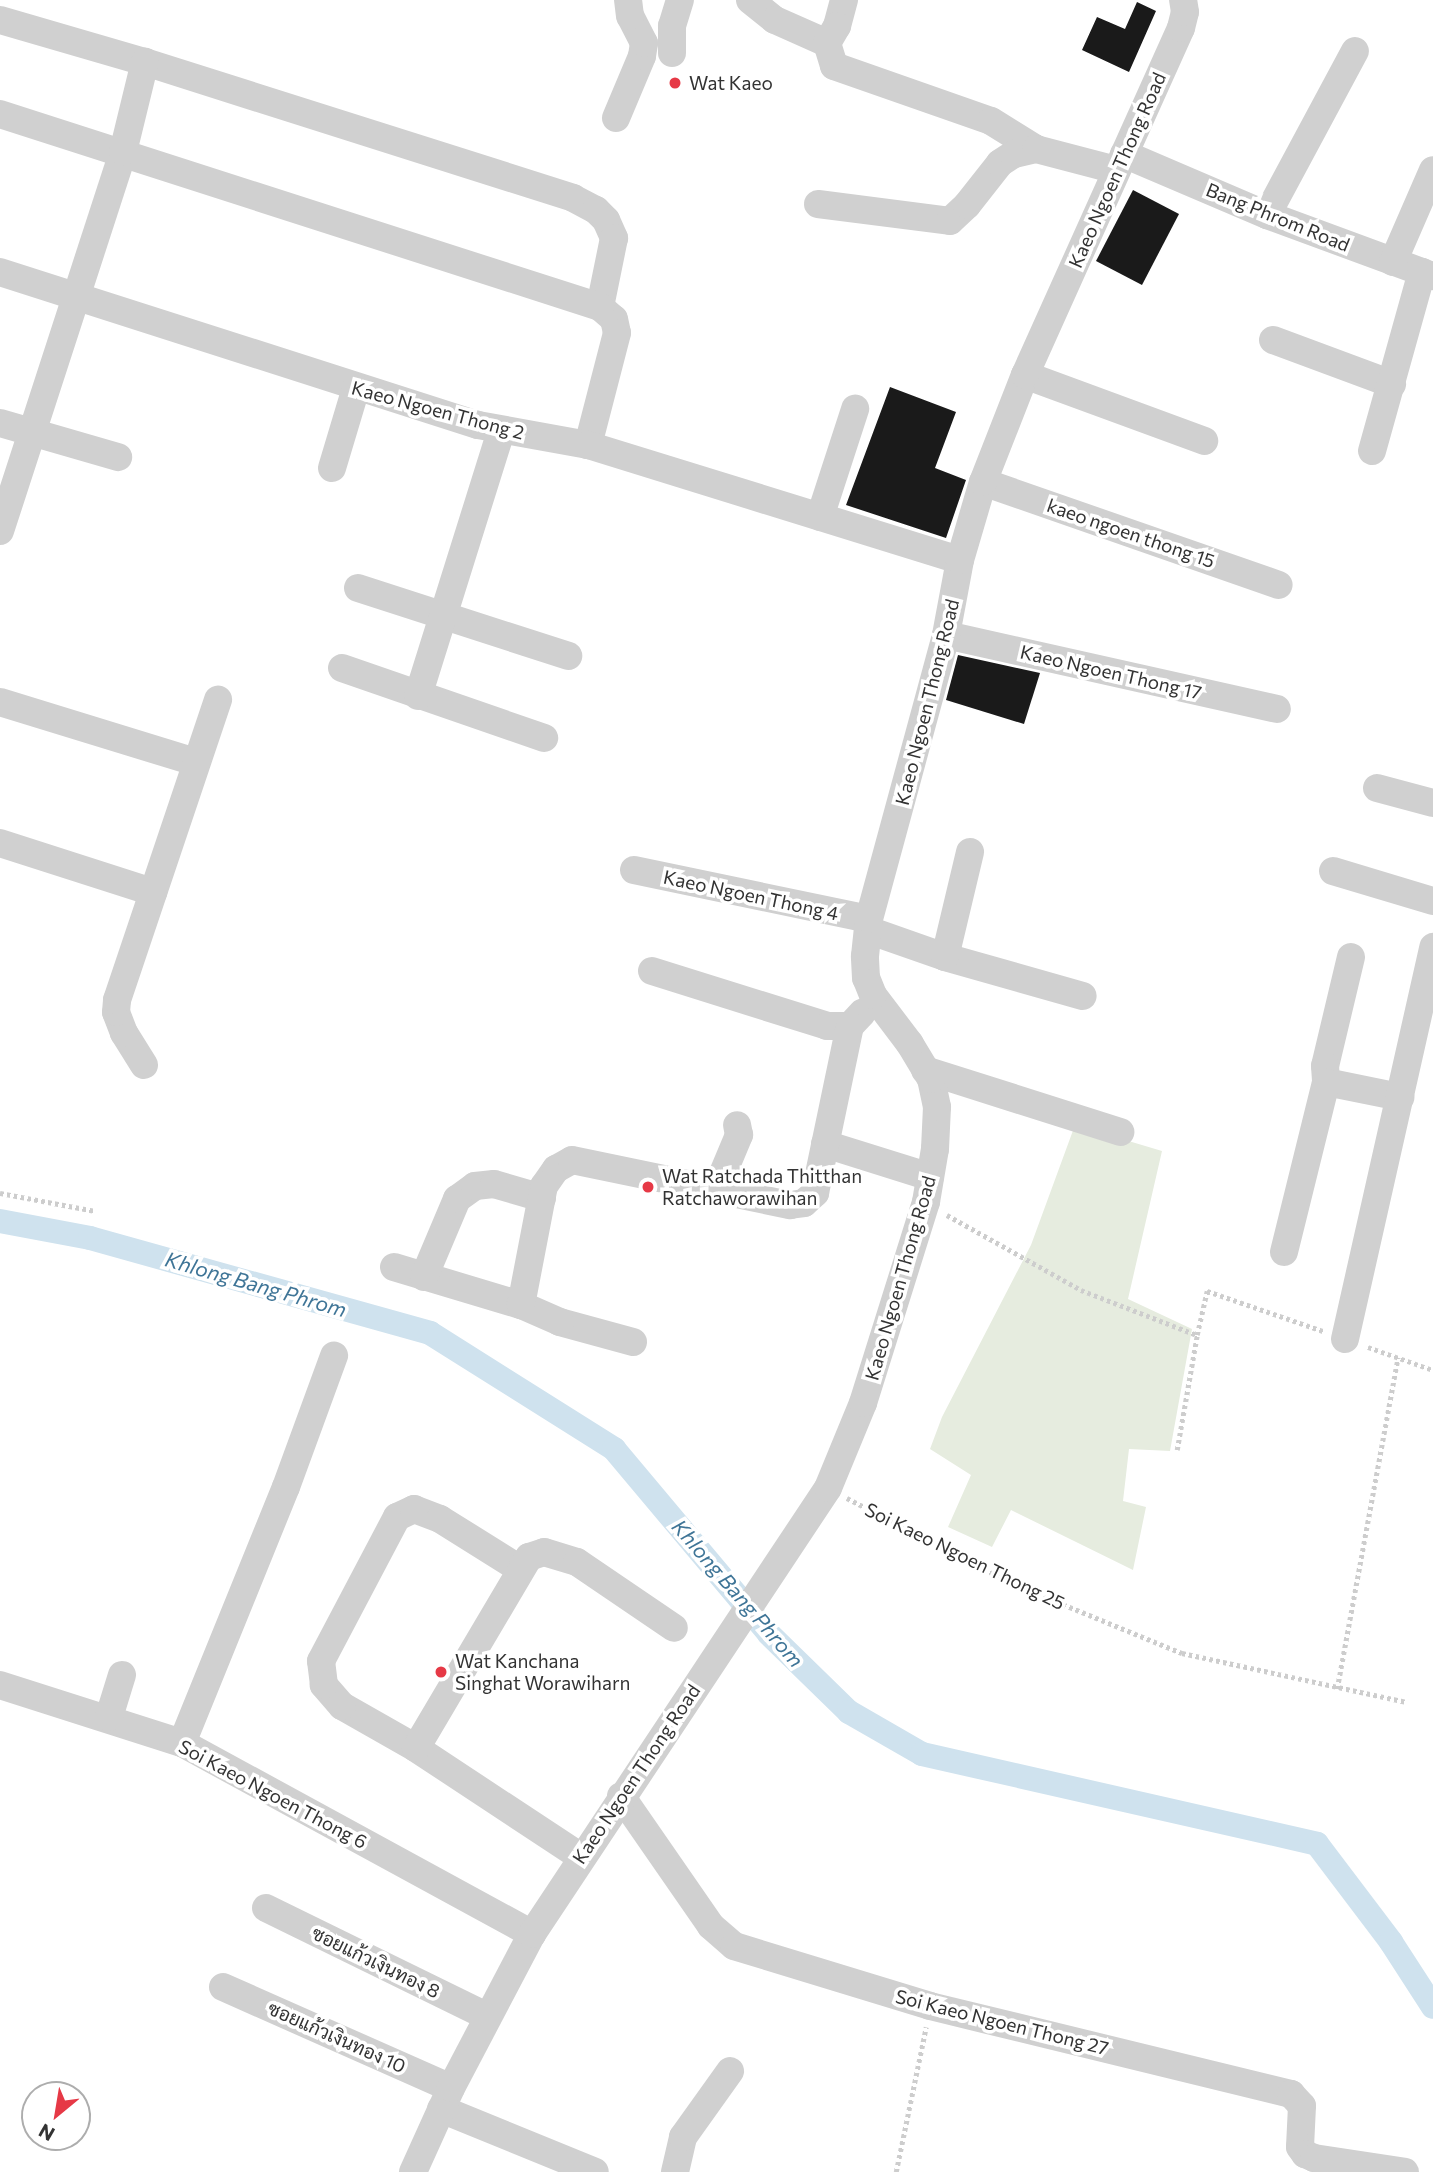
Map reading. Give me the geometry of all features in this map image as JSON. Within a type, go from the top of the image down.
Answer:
[{"type":"street","points":[[616,118],[644,44],[630,16],[628,0]]},
{"type":"street","points":[[672,53],[672,26],[680,0]]},
{"type":"street","points":[[750,0],[775,20],[827,43],[836,26],[844,0]]},
{"type":"street","name":"Kaeo Ngoen Thong Road","points":[[413,2172],[486,2016],[532,1934],[580,1857],[828,1488],[863,1403],[928,1190],[935,1149],[937,1107],[931,1079],[873,995],[866,978],[868,925],[946,635],[960,560],[983,482],[1025,375],[1181,28],[1185,12],[1183,0]]},
{"type":"street","points":[[0,20],[145,62],[573,198],[596,210],[606,220],[614,238],[600,307]]},
{"type":"street","name":"Bang Phrom Road","points":[[827,43],[834,66],[992,121],[1037,149],[1120,162],[1427,274]]},
{"type":"street","points":[[1267,215],[1356,51]]},
{"type":"street","points":[[0,531],[122,152],[145,62]]},
{"type":"street","points":[[0,114],[600,307],[614,319],[617,333],[588,445]]},
{"type":"street","points":[[818,204],[950,221],[967,205],[1000,163],[1014,154],[1037,149]]},
{"type":"street","points":[[1393,262],[1433,170]]},
{"type":"street","name":"Kaeo Ngoen Thong 2","points":[[0,272],[356,388],[501,431],[588,445],[960,560]]},
{"type":"street","points":[[1372,451],[1427,274]]},
{"type":"street","points":[[1273,340],[1392,384]]},
{"type":"street","points":[[1025,375],[1204,441]]},
{"type":"street","points":[[332,468],[356,388]]},
{"type":"street","points":[[820,517],[855,409]]},
{"type":"street","points":[[0,423],[118,457]]},
{"type":"street","points":[[418,695],[501,431]]},
{"type":"street","name":"kaeo ngoen thong 15","points":[[983,482],[1279,585]]},
{"type":"street","points":[[358,589],[568,656]]},
{"type":"street","name":"Kaeo Ngoen Thong 17","points":[[946,635],[1277,709]]},
{"type":"street","points":[[342,668],[544,738]]},
{"type":"street","points":[[144,1065],[124,1033],[116,1012],[117,1000],[218,700]]},
{"type":"street","points":[[0,702],[195,762]]},
{"type":"street","points":[[1377,788],[1433,803]]},
{"type":"street","points":[[0,843],[153,892]]},
{"type":"street","points":[[945,957],[970,852]]},
{"type":"street","name":"Kaeo Ngoen Thong 4","points":[[634,870],[868,925],[945,957],[1083,996]]},
{"type":"street","points":[[1333,871],[1433,901]]},
{"type":"street","points":[[1345,1339],[1433,947]]},
{"type":"street","points":[[1283,1252],[1326,1082],[1325,1066],[1351,957]]},
{"type":"street","points":[[652,971],[827,1026],[850,1026],[858,1020],[873,995]]},
{"type":"street","points":[[521,1305],[544,1186],[556,1169],[572,1160],[790,1205],[804,1203],[815,1193],[850,1026]]},
{"type":"street","points":[[925,1070],[1121,1132]]},
{"type":"street","points":[[1326,1082],[1400,1097]]},
{"type":"street","points":[[716,1189],[739,1135],[737,1125]]},
{"type":"street","points":[[825,1144],[928,1190]]},
{"type":"street","points":[[424,1277],[457,1199],[475,1186],[494,1184],[542,1198]]},
{"type":"street","points":[[394,1267],[521,1305],[560,1322],[632,1342]]},
{"type":"street","points":[[183,1743],[286,1487],[334,1356]]},
{"type":"street","points":[[520,1569],[440,1519],[414,1509],[397,1517],[321,1661],[324,1685],[342,1706],[415,1748],[580,1857]]},
{"type":"street","points":[[415,1748],[529,1557],[544,1552],[577,1562],[674,1628]]},
{"type":"street","points":[[109,1717],[122,1675]]},
{"type":"street","name":"Soi Kaeo Ngoen Thong 6","points":[[0,1685],[109,1717],[183,1743],[532,1934]]},
{"type":"street","name":"Soi Kaeo Ngoen Thong 27","points":[[621,1796],[711,1926],[734,1946],[930,2006],[1291,2094],[1298,2098],[1302,2106],[1300,2147],[1305,2154],[1314,2158],[1405,2172]]},
{"type":"street","name":"ซอยแก้วเงินทอง 8","points":[[266,1908],[486,2016]]},
{"type":"street","name":"ซอยแก้วเงินทอง 10","points":[[223,1987],[595,2172]]},
{"type":"street","points":[[675,2172],[683,2137],[730,2071]]},
{"type":"path","points":[[928,1190],[1072,1285],[1197,1335]]},
{"type":"path","points":[[0,1193],[95,1211]]},
{"type":"path","points":[[1177,1450],[1207,1291],[1433,1370]]},
{"type":"path","points":[[1337,1689],[1398,1358]]},
{"type":"path","name":"Soi Kaeo Ngoen Thong 25","points":[[828,1488],[1011,1583],[1182,1653],[1337,1689],[1407,1702]]},
{"type":"path","points":[[896,2172],[930,2006]]},
{"type":"shaded area","points":[[1075,1125],[1162,1151],[1128,1299],[1192,1329],[1170,1451],[1129,1449],[1123,1501],[1146,1507],[1133,1570],[1011,1510],[992,1547],[948,1527],[971,1475],[930,1449],[942,1417],[1031,1245]]},
{"type":"building","points":[[1137,2],[1156,11],[1129,72],[1082,50],[1097,17],[1125,29]]},
{"type":"building","points":[[1133,190],[1179,214],[1142,285],[1096,261]]},
{"type":"building","points":[[890,387],[956,412],[935,468],[966,480],[946,538],[846,505]]},
{"type":"building","points":[[958,655],[1040,673],[1024,724],[946,700]]},
{"type":"waterway","name":"Khlong Bang Phrom","points":[[0,1221],[90,1238],[430,1333],[614,1449],[769,1634],[849,1712],[922,1754],[1317,1844],[1391,1942],[1433,2007]]},
{"type":"place","name":"Wat Kaeo","points":[[675,83]]},
{"type":"place","name":"Wat Ratchada Thitthan Ratchaworawihan","points":[[648,1187]]},
{"type":"place","name":"Wat Kanchana Singhat Worawiharn","points":[[441,1672]]}]
